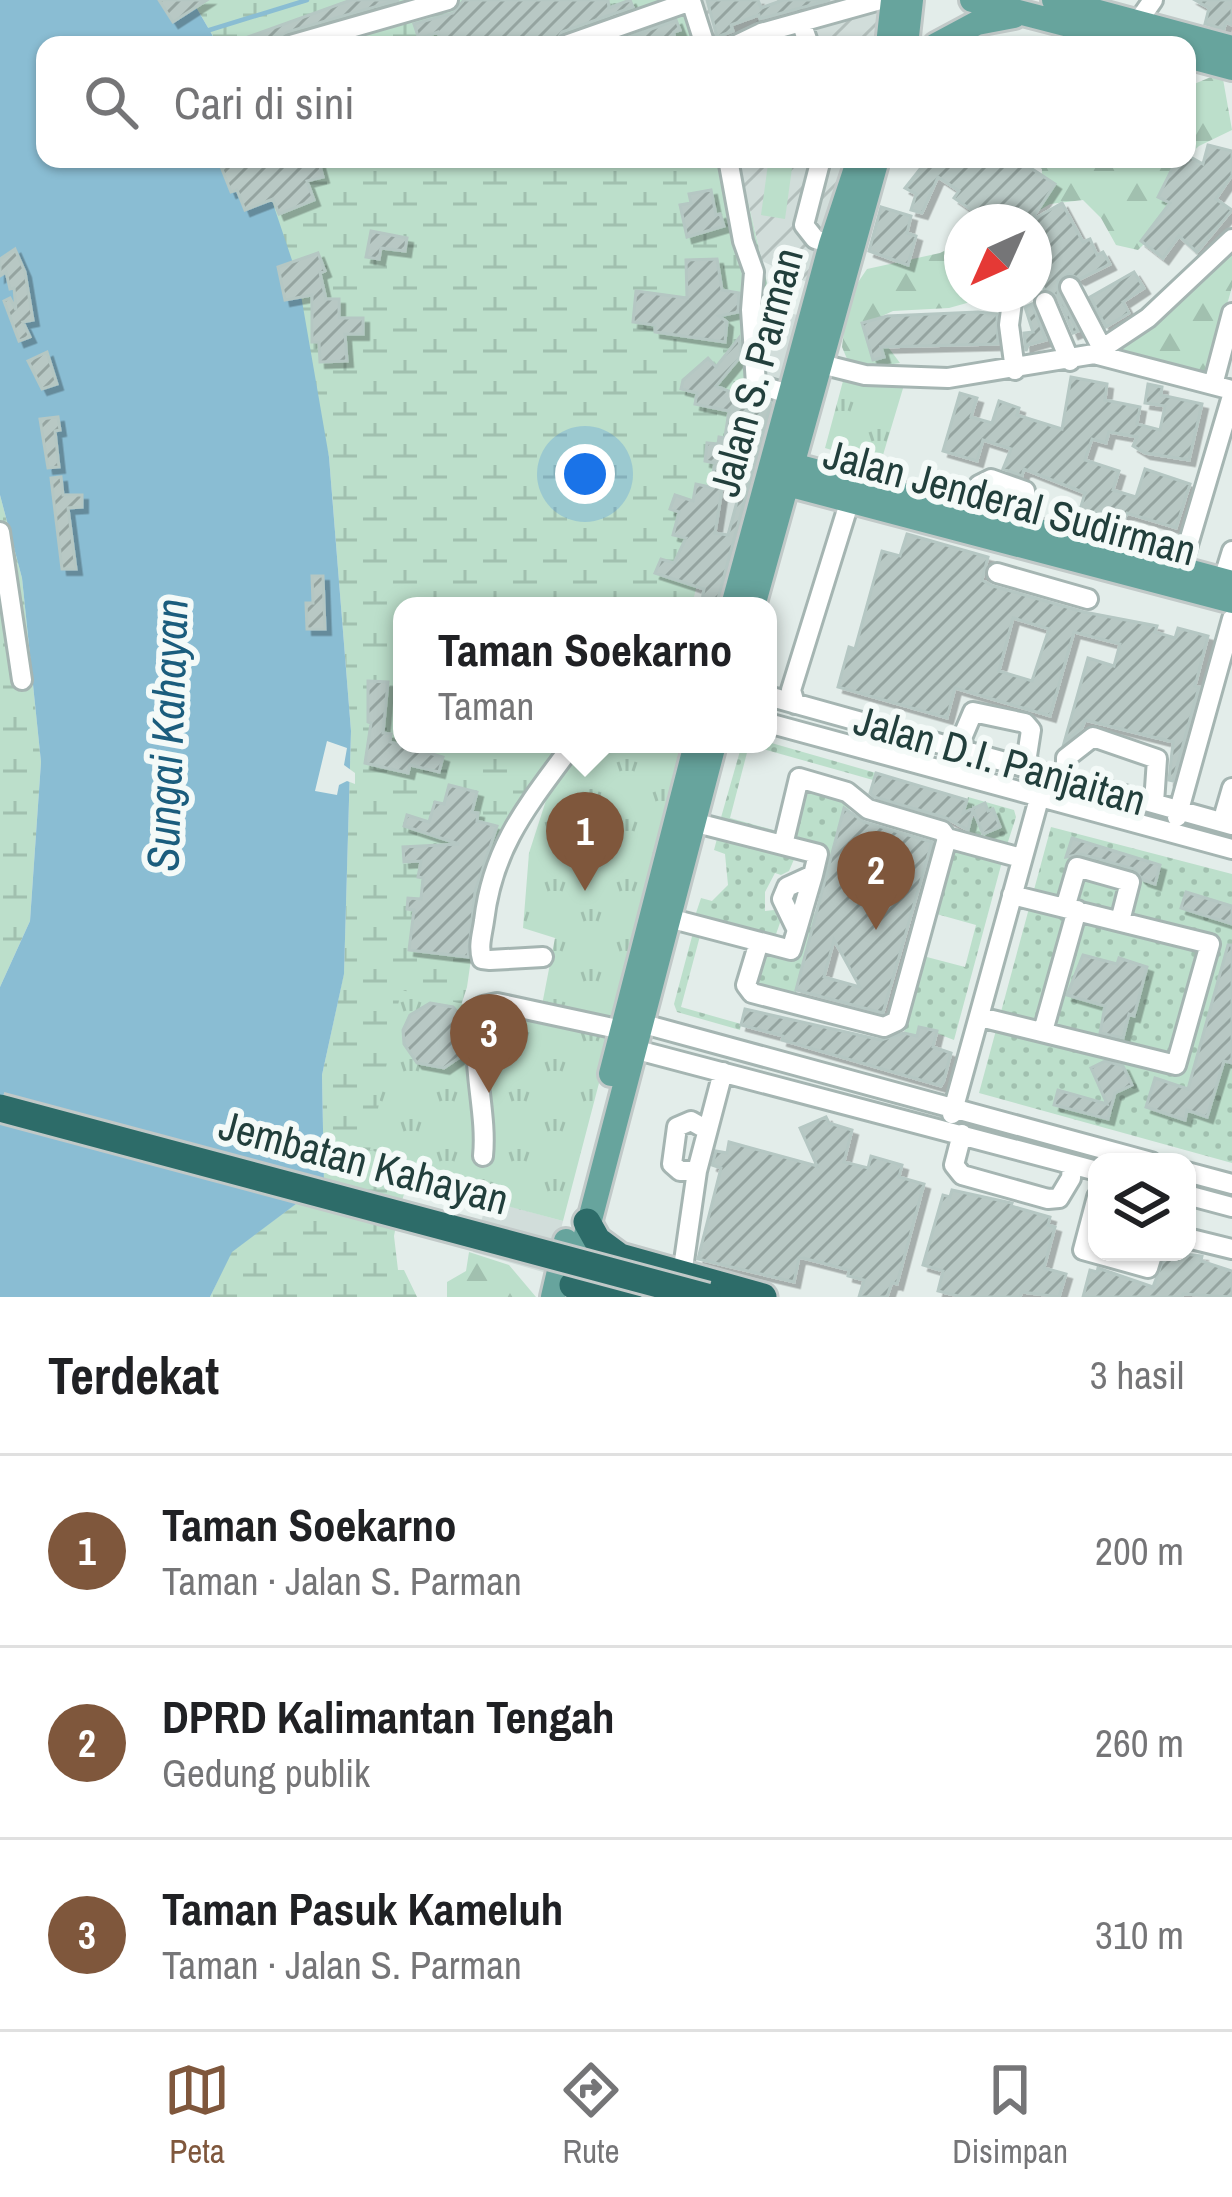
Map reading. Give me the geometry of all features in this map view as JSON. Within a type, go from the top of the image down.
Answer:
[{"type":"highway","name":"Jembatan Kahayan","points":[[0,1108],[707,1297]]},
{"type":"highway","points":[[587,1222],[606,1249],[652,1268],[763,1297]]},
{"type":"highway","points":[[566,1293],[630,1297],[630,1280],[637,1272],[652,1268]]},
{"type":"main road","points":[[889,36],[893,0]]},
{"type":"main road","points":[[907,36],[911,0]]},
{"type":"main road","points":[[972,0],[1136,36]]},
{"type":"main road","points":[[1054,0],[1136,36]]},
{"type":"main road","points":[[953,36],[977,23],[1028,14]]},
{"type":"main road","points":[[1196,44],[1232,48]]},
{"type":"main road","points":[[1196,58],[1232,68]]},
{"type":"main road","name":"Jalan S. Parman","points":[[755,597],[857,168]]},
{"type":"main road","name":"Jalan S. Parman","points":[[841,247],[873,168]]},
{"type":"main road","name":"Jalan S. Parman","points":[[737,597],[781,472],[791,395],[811,362]]},
{"type":"main road","name":"Jalan Jenderal Sudirman","points":[[781,472],[850,500],[1007,528],[1229,588]]},
{"type":"main road","name":"Jalan Jenderal Sudirman","points":[[781,472],[970,512],[1052,552],[1127,564]]},
{"type":"main road","points":[[685,820],[695,753]]},
{"type":"main road","points":[[566,1293],[685,820],[711,753]]},
{"type":"main road","points":[[566,1293],[587,1222],[628,1033]]},
{"type":"street","points":[[322,36],[448,0]]},
{"type":"street","points":[[754,36],[880,0]]},
{"type":"street","points":[[1136,36],[1153,0]]},
{"type":"street","points":[[586,36],[654,6],[691,1],[702,36]]},
{"type":"street","points":[[801,22],[806,36]]},
{"type":"street","points":[[730,168],[742,241],[754,272],[751,310],[756,384],[791,395]]},
{"type":"street","points":[[818,168],[804,225],[815,238],[841,247]]},
{"type":"street","points":[[811,362],[865,375],[913,377],[1070,361],[1098,352],[1148,318],[1232,239]]},
{"type":"street","points":[[1070,287],[1098,352],[1226,391]]},
{"type":"street","points":[[1011,312],[1015,370]]},
{"type":"street","points":[[1049,312],[1070,361]]},
{"type":"street","points":[[1179,578],[1227,434],[1232,313]]},
{"type":"street","points":[[970,512],[980,485],[991,478],[1025,491],[1027,503],[1007,528]]},
{"type":"street","points":[[796,704],[791,690],[850,500]]},
{"type":"street","points":[[0,532],[22,680]]},
{"type":"street","points":[[1229,588],[1232,550]]},
{"type":"street","points":[[1039,585],[1052,552]]},
{"type":"street","points":[[997,573],[1088,598]]},
{"type":"street","points":[[1172,833],[1232,619]]},
{"type":"street","name":"Jalan D.I. Panjaitan","points":[[777,699],[1179,810],[1229,818]]},
{"type":"street","points":[[964,750],[962,738],[973,712],[1025,724],[1031,730],[1027,756],[1047,774]]},
{"type":"street","name":"Jalan D.I. Panjaitan","points":[[777,725],[1232,849]]},
{"type":"street","points":[[1086,1144],[1083,1167],[1059,1198],[962,1175],[954,1165],[955,1108],[1047,774],[1093,737],[1157,759],[1154,803]]},
{"type":"street","points":[[543,957],[490,961],[482,958],[479,946],[498,854],[567,753]]},
{"type":"street","points":[[783,845],[800,778],[847,792],[868,808],[942,831],[947,838],[1021,858]]},
{"type":"street","points":[[1229,818],[1232,788]]},
{"type":"street","points":[[660,916],[791,950],[796,930],[782,899],[787,887],[813,875],[818,854],[685,820]]},
{"type":"street","points":[[759,942],[746,985],[752,993],[884,1027],[892,1024],[897,1021],[947,838]]},
{"type":"street","points":[[1043,1031],[1074,910],[1093,872],[1130,882],[1120,921]]},
{"type":"street","points":[[980,1017],[1176,1065],[1210,944],[1012,895]]},
{"type":"street","points":[[483,1156],[486,1129],[478,1054],[480,1012],[488,1002],[955,1108],[1118,1153]]},
{"type":"street","points":[[628,1033],[723,1072],[1083,1167]]},
{"type":"street","points":[[682,1274],[697,1171],[723,1072]]},
{"type":"street","points":[[697,1171],[680,1171],[672,1165],[677,1127],[691,1121],[707,1130]]},
{"type":"street","points":[[1196,1174],[1232,1184]]},
{"type":"street","points":[[1196,1197],[1232,1207]]},
{"type":"street","points":[[1196,1240],[1232,1249]]},
{"type":"street","points":[[1123,1261],[1148,1268],[1150,1261]]},
{"type":"shaded area","points":[[696,0],[878,0],[877,36],[706,36]]},
{"type":"shaded area","points":[[740,168],[848,168],[815,286],[762,261]]},
{"type":"shaded area","points":[[781,311],[806,317],[730,597],[671,597],[709,427],[749,438]]},
{"type":"shaded area","points":[[487,1200],[563,1221],[550,1274],[473,1252]]},
{"type":"green space","points":[[192,0],[688,0],[701,36],[213,36]]},
{"type":"green space","points":[[1218,74],[1223,79],[1232,130],[1196,149],[1196,83]]},
{"type":"green space","points":[[260,168],[740,168],[767,283],[694,597],[393,597],[393,753],[565,753],[527,797],[483,876],[467,987],[446,1051],[426,1158],[405,1191],[394,1236],[398,1270],[404,1270],[417,1297],[210,1297],[231,1252],[324,1183],[322,1075],[344,973],[351,731],[329,457]]},
{"type":"green space","points":[[767,168],[792,168],[785,219],[761,215]]},
{"type":"green space","points":[[1040,168],[1174,168],[1168,174],[1176,202],[1163,225],[1138,250],[1116,245],[1101,218],[1083,200],[1027,204],[1041,195]]},
{"type":"green space","points":[[1232,250],[1232,287],[1207,376],[1114,353],[1187,296]]},
{"type":"green space","points":[[944,251],[944,308],[893,311],[882,316],[885,343],[900,363],[850,366],[842,347],[848,297],[867,269]]},
{"type":"green space","points":[[843,381],[904,385],[880,465],[825,448]]},
{"type":"green space","points":[[0,495],[22,578],[41,762],[30,921],[0,987]]},
{"type":"green space","points":[[777,745],[876,773],[873,780],[777,753]]},
{"type":"green space","points":[[576,753],[682,753],[611,1018],[542,1005],[555,938],[523,928],[529,853],[549,791]]},
{"type":"green space","points":[[739,753],[747,753],[730,818],[777,831],[788,790],[779,838],[720,821]]},
{"type":"green space","points":[[805,785],[840,795],[850,810],[846,809],[822,893],[815,892],[825,849],[792,840]]},
{"type":"green space","points":[[968,797],[1014,810],[1006,848],[966,837],[976,816],[983,833],[1000,827],[985,803],[965,813],[960,824]]},
{"type":"green space","points":[[1051,827],[1232,874],[1232,1163],[979,1093]]},
{"type":"green space","points":[[718,835],[795,857],[789,871],[775,873],[765,892],[765,911],[774,910],[781,920],[775,937],[695,916],[701,898],[712,901],[728,885],[725,854],[714,850]]},
{"type":"green space","points":[[951,843],[1003,858],[954,1040],[920,1027],[917,1036],[904,1033],[923,956],[965,967],[976,925],[933,913]]},
{"type":"green space","points":[[809,912],[817,914],[794,1000],[753,989],[763,946],[798,953]]},
{"type":"green space","points":[[694,929],[729,939],[727,943],[700,936],[681,1007],[741,1024],[740,1030],[677,1012],[674,1004]]},
{"type":"green space","points":[[401,990],[611,1037],[563,1221],[507,1206],[496,1186],[370,1150]]},
{"type":"green space","points":[[469,1252],[509,1265],[536,1297],[447,1297],[447,1282],[466,1271]]},
{"type":"water","name":"Sungai Kahayan","points":[[0,0],[192,0],[213,36],[36,36],[36,168],[261,168],[298,278],[329,457],[351,731],[344,974],[322,1075],[324,1183],[232,1252],[210,1297],[0,1297],[0,987],[30,921],[41,762],[22,578],[0,495]]},
{"type":"pier","points":[[327,741],[347,748],[344,765],[355,773],[355,784],[339,785],[337,795],[315,791]]},
{"type":"building","points":[[159,0],[207,0],[173,22]]},
{"type":"building","points":[[351,0],[399,0],[284,36],[251,36]]},
{"type":"building","points":[[464,0],[608,0],[609,8],[630,0],[633,7],[559,36],[439,36],[438,32],[418,36],[414,24],[453,13]]},
{"type":"building","points":[[707,0],[758,0],[761,8],[783,0],[830,0],[760,19],[759,15],[717,36]]},
{"type":"building","points":[[1195,0],[1232,0],[1232,25],[1226,22],[1224,29],[1205,24],[1209,8]]},
{"type":"building","points":[[676,20],[680,30],[674,36],[632,36]]},
{"type":"building","points":[[1208,145],[1232,151],[1232,175],[1216,199],[1232,210],[1197,252],[1179,236],[1163,258],[1141,241],[1170,203],[1158,197],[1172,168],[1196,168],[1196,160],[1203,164]]},
{"type":"building","points":[[222,168],[320,168],[323,177],[307,181],[314,200],[279,214],[273,199],[245,210],[237,190],[231,192]]},
{"type":"building","points":[[921,168],[1031,168],[1055,184],[1042,204],[963,204],[954,198],[959,191],[938,177],[922,213],[911,210],[916,194],[905,188]]},
{"type":"building","points":[[711,190],[716,215],[720,214],[724,226],[687,237],[680,205],[691,203],[689,194]]},
{"type":"building","points":[[1062,203],[1083,242],[1090,239],[1097,255],[1103,252],[1110,264],[1080,279],[1069,274],[1058,281],[1058,293],[1078,331],[1073,333],[1052,293],[1052,209]]},
{"type":"building","points":[[881,207],[911,216],[907,233],[916,236],[908,265],[869,251]]},
{"type":"building","points":[[371,231],[407,238],[405,251],[381,248],[379,259],[366,257]]},
{"type":"building","points":[[15,249],[25,272],[33,320],[23,322],[30,337],[19,341],[4,301],[10,298],[16,310],[14,288],[10,289],[6,272],[0,276],[0,259]]},
{"type":"building","points":[[318,253],[325,271],[320,273],[326,299],[339,299],[339,318],[363,318],[363,334],[345,334],[347,361],[320,362],[319,342],[312,342],[312,295],[285,300],[278,267]]},
{"type":"building","points":[[717,259],[722,290],[739,293],[738,312],[719,316],[727,322],[725,342],[655,332],[655,325],[633,322],[636,291],[687,298],[686,260]]},
{"type":"building","points":[[1134,272],[1144,288],[1123,302],[1129,313],[1106,327],[1090,297]]},
{"type":"building","points":[[1027,312],[1035,312],[1046,340],[1028,345],[1026,351],[1024,333],[1033,332]]},
{"type":"building","points":[[997,314],[998,344],[881,347],[884,357],[873,360],[862,323],[887,316]]},
{"type":"building","points":[[739,338],[741,356],[716,386],[762,405],[763,400],[771,403],[718,597],[703,597],[704,589],[655,573],[661,559],[674,563],[686,538],[673,535],[679,512],[670,509],[675,495],[693,501],[696,484],[710,487],[715,463],[705,461],[707,443],[718,444],[719,437],[730,439],[715,533],[728,535],[753,442],[725,437],[729,411],[695,404],[697,393],[681,389],[683,380],[708,358],[716,367]]},
{"type":"building","points":[[47,352],[57,384],[42,389],[28,361]]},
{"type":"building","points":[[1071,377],[1107,384],[1105,400],[1140,407],[1137,424],[1160,430],[1165,406],[1145,403],[1148,384],[1162,387],[1161,395],[1202,404],[1189,460],[1145,453],[1133,446],[1137,437],[1109,432],[1106,443],[1092,439],[1085,460],[1119,471],[1113,490],[1136,497],[1145,469],[1190,484],[1176,528],[1127,513],[1124,520],[1080,510],[1085,493],[1024,469],[1022,476],[1003,469],[1011,449],[983,440],[977,461],[943,451],[960,393],[977,398],[971,417],[992,423],[999,401],[1019,408],[1017,415],[1062,429]]},
{"type":"building","points":[[58,417],[59,467],[48,468],[40,419]]},
{"type":"building","points":[[61,477],[63,495],[82,495],[82,507],[68,508],[76,569],[62,569],[51,478]]},
{"type":"building","points":[[907,534],[988,557],[982,580],[993,586],[1084,612],[1157,626],[1155,632],[1175,638],[1178,628],[1208,636],[1173,781],[1169,780],[1173,742],[1085,720],[1064,743],[1088,658],[1114,666],[1120,644],[1074,632],[1050,716],[955,688],[947,718],[838,687],[849,647],[855,649],[882,551],[900,556]],"holes":[[[1013,618],[1049,629],[1032,681],[999,671]]]},
{"type":"building","points":[[312,576],[323,576],[325,629],[307,629]]},
{"type":"building","points":[[368,681],[388,682],[383,733],[391,734],[393,753],[443,757],[439,772],[410,765],[408,773],[365,763]]},
{"type":"building","points":[[876,773],[967,800],[963,813],[985,803],[988,811],[993,809],[1000,827],[983,834],[973,810],[968,830],[946,818],[874,797],[870,793]]},
{"type":"building","points":[[449,785],[477,792],[472,812],[478,813],[477,821],[497,826],[475,892],[468,957],[409,950],[414,910],[407,909],[408,898],[421,899],[423,878],[418,877],[421,861],[404,862],[403,847],[459,844],[404,826],[407,815],[429,822],[435,802],[444,804]]},
{"type":"building","points":[[844,808],[864,822],[932,842],[883,1013],[796,990]],"holes":[[[834,940],[860,987],[824,977]]]},
{"type":"building","points":[[1072,838],[1160,865],[1155,884],[1143,880],[1134,869],[1081,854],[1066,857]]},
{"type":"building","points":[[1186,892],[1232,906],[1232,924],[1181,908]]},
{"type":"building","points":[[1228,945],[1232,945],[1232,1063],[1224,1061],[1207,1117],[1187,1110],[1185,1120],[1146,1107],[1155,1078],[1188,1089]]},
{"type":"building","points":[[1083,955],[1117,964],[1119,958],[1147,967],[1123,1038],[1100,1033],[1105,1006],[1067,995]]},
{"type":"building","points":[[430,1003],[453,1007],[465,1021],[463,1055],[444,1068],[417,1063],[404,1044],[403,1030],[410,1015]]},
{"type":"building","points":[[745,1009],[881,1040],[904,1033],[917,1036],[919,1027],[937,1031],[933,1047],[951,1053],[944,1080],[941,1086],[782,1040],[783,1036],[741,1025]]},
{"type":"building","points":[[1105,1061],[1123,1066],[1132,1085],[1115,1093],[1108,1119],[1054,1105],[1058,1090],[1107,1104],[1091,1068]]},
{"type":"building","points":[[826,1117],[829,1123],[852,1130],[844,1162],[868,1168],[871,1156],[902,1165],[899,1177],[924,1184],[897,1284],[892,1282],[887,1297],[859,1297],[864,1280],[848,1276],[849,1270],[803,1258],[799,1258],[794,1282],[698,1259],[721,1168],[712,1165],[716,1151],[727,1153],[729,1142],[817,1166],[800,1128]]},
{"type":"building","points":[[952,1190],[1050,1217],[1048,1225],[1055,1227],[1044,1268],[1066,1274],[1059,1297],[1022,1292],[1020,1297],[962,1297],[938,1291],[943,1271],[923,1265],[943,1195],[950,1197]]},
{"type":"building","points":[[1196,1255],[1202,1256],[1201,1261],[1232,1271],[1232,1297],[1083,1297],[1090,1270],[1097,1272],[1098,1268],[1153,1287],[1163,1261],[1196,1261]]},
{"type":"waterway","points":[[203,32],[307,0]]},
{"type":"place","name":"Taman Soekarno","points":[[585,891]]},
{"type":"place","name":"DPRD Kalimantan Tengah","points":[[876,930]]},
{"type":"place","name":"Taman Pasuk Kameluh","points":[[489,1093]]}]
